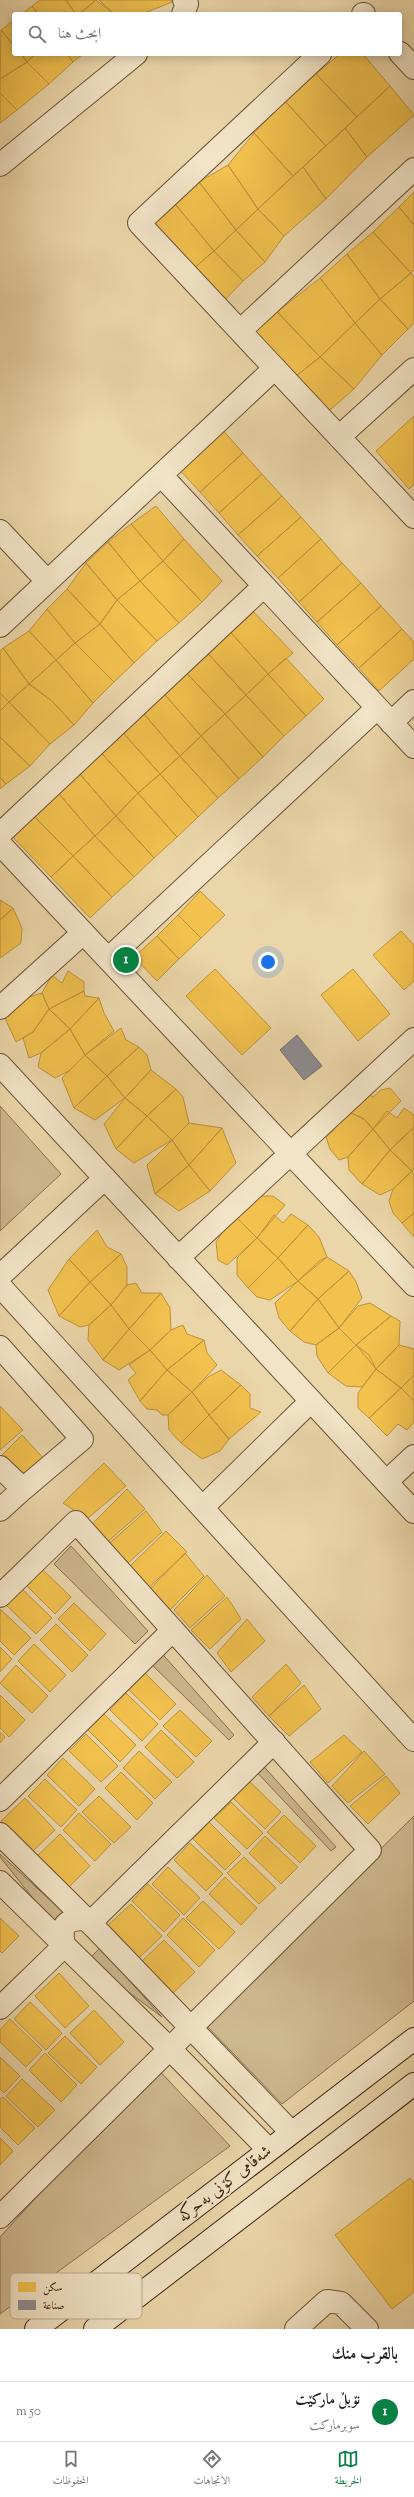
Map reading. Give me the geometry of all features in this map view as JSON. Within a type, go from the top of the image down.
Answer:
[{"type":"street","points":[[402,55],[414,68]]},
{"type":"street","points":[[0,165],[134,56]]},
{"type":"street","points":[[318,56],[139,222],[414,517]]},
{"type":"street","points":[[240,330],[414,169]]},
{"type":"street","points":[[0,626],[275,368]]},
{"type":"street","points":[[339,437],[414,370]]},
{"type":"street","points":[[161,475],[414,747]]},
{"type":"street","points":[[0,532],[47,581]]},
{"type":"street","points":[[0,834],[264,586]]},
{"type":"street","points":[[108,959],[384,715],[414,702]]},
{"type":"street","points":[[0,844],[414,1285]]},
{"type":"street","points":[[0,1008],[83,933]]},
{"type":"street","points":[[178,1258],[412,1044]]},
{"type":"street","points":[[0,1065],[414,1512]]},
{"type":"street","points":[[0,1276],[105,1178]]},
{"type":"street","points":[[0,1286],[414,1740]]},
{"type":"street","points":[[0,1347],[82,1440],[0,1510]]},
{"type":"street","points":[[203,1507],[311,1401]]},
{"type":"street","points":[[386,1482],[414,1456]]},
{"type":"street","points":[[0,1467],[23,1489]]},
{"type":"street","points":[[0,1596],[76,1522],[370,1850],[171,2050],[0,2217]]},
{"type":"street","points":[[0,1800],[173,1630]]},
{"type":"street","points":[[91,1923],[274,1742]]},
{"type":"street","points":[[0,1834],[91,1923],[191,2030],[291,2132]]},
{"type":"street","points":[[0,1882],[171,2050],[268,2149]]},
{"type":"street","points":[[67,1949],[81,1952],[91,1947],[95,1939],[91,1923]]},
{"type":"street","points":[[0,2008],[67,1949]]},
{"type":"street","name":"شەقامی کۆنی بەحرکە","points":[[108,2273],[268,2149],[414,2039]]},
{"type":"street","points":[[142,2293],[414,2084]]},
{"type":"street","points":[[296,2329],[327,2301],[341,2303],[367,2329]]},
{"type":"street","name":"شەقامی کۆنی بەحرکە","points":[[36,2329],[49,2319]]},
{"type":"street","points":[[95,2329],[108,2319]]},
{"type":"shaded area","points":[[0,1106],[61,1174],[0,1231]]},
{"type":"shaded area","points":[[71,1546],[148,1631],[135,1644],[54,1564]]},
{"type":"shaded area","points":[[158,1649],[234,1735],[229,1740],[147,1660]]},
{"type":"shaded area","points":[[258,1760],[336,1847],[331,1851],[251,1766]]},
{"type":"shaded area","points":[[414,1816],[414,2001],[282,2104],[204,2023]]},
{"type":"shaded area","points":[[0,1854],[63,1912],[52,1922],[0,1857]]},
{"type":"shaded area","points":[[100,1948],[162,2017],[87,1961]]},
{"type":"shaded area","points":[[156,2067],[230,2146],[56,2273],[10,2273],[10,2307],[0,2314],[0,2237]]},
{"type":"building: سكن","points":[[40,0],[66,0],[75,12],[36,12],[32,6]]},
{"type":"building: سكن","points":[[66,0],[96,0],[81,12],[75,12]]},
{"type":"building: سكن","points":[[96,0],[111,12],[81,12]]},
{"type":"building: سكن","points":[[99,0],[171,0],[172,2],[147,12],[112,12]]},
{"type":"building: سكن","points":[[32,6],[36,12],[24,12]]},
{"type":"building: سكن","points":[[12,22],[12,44],[1,30]]},
{"type":"building: سكن","points":[[1,30],[12,44],[12,56],[22,56],[27,62],[0,79]]},
{"type":"building: سكن","points":[[22,56],[33,56],[27,62]]},
{"type":"building: سكن","points":[[33,56],[68,56],[73,62],[49,84],[27,62]]},
{"type":"building: سكن","points":[[68,56],[80,56],[73,62]]},
{"type":"building: سكن","points":[[338,56],[365,56],[390,86],[357,117],[316,74]]},
{"type":"building: سكن","points":[[27,62],[49,84],[17,110],[0,93],[0,79]]},
{"type":"building: سكن","points":[[316,74],[357,117],[326,146],[285,101]]},
{"type":"building: سكن","points":[[390,86],[414,115],[367,157],[345,128]]},
{"type":"building: سكن","points":[[0,93],[17,110],[0,123]]},
{"type":"building: سكن","points":[[285,101],[326,146],[293,176],[254,133]]},
{"type":"building: سكن","points":[[345,128],[367,157],[326,199],[303,167]]},
{"type":"building: سكن","points":[[254,133],[293,176],[258,209],[228,165]]},
{"type":"building: سكن","points":[[228,165],[258,209],[236,230],[199,182]]},
{"type":"building: سكن","points":[[303,167],[326,199],[284,236],[258,209]]},
{"type":"building: سكن","points":[[199,182],[236,230],[214,251],[175,204]]},
{"type":"building: سكن","points":[[414,192],[414,225],[399,207]]},
{"type":"building: سكن","points":[[175,204],[214,251],[192,270],[150,225]]},
{"type":"building: سكن","points":[[399,207],[414,225],[414,270],[411,273],[373,232]]},
{"type":"building: سكن","points":[[258,209],[284,236],[265,262],[236,230]]},
{"type":"building: سكن","points":[[236,230],[265,262],[243,281],[214,251]]},
{"type":"building: سكن","points":[[373,232],[411,273],[380,299],[347,254]]},
{"type":"building: سكن","points":[[214,251],[243,281],[222,303],[192,270]]},
{"type":"building: سكن","points":[[347,254],[380,299],[355,323],[320,278]]},
{"type":"building: سكن","points":[[411,273],[414,277],[414,323],[408,329],[380,299]]},
{"type":"building: سكن","points":[[320,278],[355,323],[320,357],[277,312]]},
{"type":"building: سكن","points":[[380,299],[408,329],[382,355],[355,323]]},
{"type":"building: سكن","points":[[275,309],[320,357],[291,380],[250,332]]},
{"type":"building: سكن","points":[[355,323],[382,355],[354,389],[320,357]]},
{"type":"building: سكن","points":[[320,357],[354,389],[323,416],[291,380]]},
{"type":"building: سكن","points":[[414,416],[414,484],[409,489],[376,451]]},
{"type":"building: سكن","points":[[221,428],[243,453],[200,492],[177,467]]},
{"type":"building: سكن","points":[[243,453],[262,474],[219,513],[200,492]]},
{"type":"building: سكن","points":[[262,474],[282,496],[238,535],[219,513]]},
{"type":"building: سكن","points":[[282,496],[301,517],[257,556],[238,535]]},
{"type":"building: سكن","points":[[156,506],[184,539],[163,561],[131,524]]},
{"type":"building: سكن","points":[[301,517],[321,539],[278,578],[257,556]]},
{"type":"building: سكن","points":[[131,524],[163,561],[140,581],[108,542]]},
{"type":"building: سكن","points":[[184,539],[222,581],[202,602],[163,561]]},
{"type":"building: سكن","points":[[321,539],[342,563],[299,602],[278,578]]},
{"type":"building: سكن","points":[[108,542],[140,581],[117,600],[86,563]]},
{"type":"building: سكن","points":[[163,561],[202,602],[179,623],[140,581]]},
{"type":"building: سكن","points":[[86,563],[117,600],[100,624],[67,589]]},
{"type":"building: سكن","points":[[342,563],[361,583],[317,622],[299,602]]},
{"type":"building: سكن","points":[[140,581],[179,623],[157,641],[117,600]]},
{"type":"building: سكن","points":[[361,583],[381,606],[337,645],[317,622]]},
{"type":"building: سكن","points":[[67,589],[100,624],[75,643],[47,609]]},
{"type":"building: سكن","points":[[117,600],[157,641],[134,663],[100,624]]},
{"type":"building: سكن","points":[[247,605],[293,653],[268,674],[225,626]]},
{"type":"building: سكن","points":[[381,606],[402,629],[359,668],[337,645]]},
{"type":"building: سكن","points":[[47,609],[75,643],[56,660],[29,631]]},
{"type":"building: سكن","points":[[100,624],[134,663],[114,682],[75,643]]},
{"type":"building: سكن","points":[[225,626],[268,674],[246,695],[202,647]]},
{"type":"building: سكن","points":[[402,629],[414,642],[414,659],[379,691],[359,668]]},
{"type":"building: سكن","points":[[29,631],[56,660],[29,684],[3,648]]},
{"type":"building: سكن","points":[[75,643],[114,682],[93,703],[56,660]]},
{"type":"building: سكن","points":[[202,647],[246,695],[225,714],[181,667]]},
{"type":"building: سكن","points":[[3,648],[29,684],[9,702],[0,693],[0,651]]},
{"type":"building: سكن","points":[[286,658],[324,699],[306,716],[268,674]]},
{"type":"building: سكن","points":[[56,660],[93,703],[74,725],[52,701],[29,684]]},
{"type":"building: سكن","points":[[181,667],[225,714],[201,736],[159,688]]},
{"type":"building: سكن","points":[[268,674],[306,716],[284,736],[246,695]]},
{"type":"building: سكن","points":[[29,684],[52,701],[74,725],[50,744],[9,702]]},
{"type":"building: سكن","points":[[159,688],[201,736],[180,756],[138,707]]},
{"type":"building: سكن","points":[[0,693],[9,702],[0,711]]},
{"type":"building: سكن","points":[[246,695],[284,736],[263,757],[225,714]]},
{"type":"building: سكن","points":[[9,702],[50,744],[30,766],[0,737],[0,711]]},
{"type":"building: سكن","points":[[138,707],[180,756],[160,774],[117,726]]},
{"type":"building: سكن","points":[[225,714],[263,757],[239,779],[201,736]]},
{"type":"building: سكن","points":[[117,726],[160,774],[138,793],[95,746]]},
{"type":"building: سكن","points":[[201,736],[239,779],[218,798],[180,756]]},
{"type":"building: سكن","points":[[0,737],[30,766],[6,784],[0,777]]},
{"type":"building: سكن","points":[[95,746],[138,793],[116,816],[73,766]]},
{"type":"building: سكن","points":[[180,756],[218,798],[198,817],[160,774]]},
{"type":"building: سكن","points":[[73,766],[116,816],[95,836],[55,789]]},
{"type":"building: سكن","points":[[160,774],[198,817],[177,837],[138,793]]},
{"type":"building: سكن","points":[[0,777],[6,784],[0,789]]},
{"type":"building: سكن","points":[[55,789],[95,836],[73,856],[28,810]]},
{"type":"building: سكن","points":[[138,793],[177,837],[154,858],[116,816]]},
{"type":"building: سكن","points":[[28,810],[73,856],[51,877],[8,832]]},
{"type":"building: سكن","points":[[116,816],[154,858],[134,877],[95,836]]},
{"type":"building: سكن","points":[[95,836],[134,877],[112,897],[73,856]]},
{"type":"building: سكن","points":[[73,856],[112,897],[90,918],[51,877]]},
{"type":"building: سكن","points":[[200,891],[225,915],[201,938],[178,915]]},
{"type":"building: سكن","points":[[0,900],[13,908],[0,920]]},
{"type":"building: سكن","points":[[13,908],[22,928],[21,943],[0,958],[0,920]]},
{"type":"building: سكن","points":[[178,915],[201,938],[179,959],[157,936]]},
{"type":"building: سكن","points":[[401,931],[414,945],[414,981],[404,990],[373,955]]},
{"type":"building: سكن","points":[[157,936],[179,959],[157,981],[134,957]]},
{"type":"building: سكن","points":[[215,969],[271,1028],[242,1055],[186,996]]},
{"type":"building: سكن","points":[[353,969],[390,1014],[358,1041],[321,995]]},
{"type":"building: سكن","points":[[68,971],[84,982],[84,991],[49,1009],[42,993],[52,975],[62,983]]},
{"type":"building: سكن","points":[[84,991],[85,996],[99,998],[70,1029],[49,1009]]},
{"type":"building: سكن","points":[[42,993],[49,1009],[33,1032],[16,1042],[4,1016],[19,1000]]},
{"type":"building: سكن","points":[[99,998],[104,1013],[114,1031],[85,1055],[70,1029]]},
{"type":"building: سكن","points":[[49,1009],[70,1029],[41,1053],[29,1058],[23,1038],[33,1032]]},
{"type":"building: سكن","points":[[121,1028],[126,1040],[139,1047],[107,1076],[85,1055]]},
{"type":"building: سكن","points":[[70,1029],[85,1055],[69,1071],[55,1078],[38,1067],[41,1053]]},
{"type":"building: سكن","points":[[139,1047],[147,1055],[151,1070],[125,1098],[107,1076]]},
{"type":"building: سكن","points":[[85,1055],[107,1076],[74,1108],[62,1078]]},
{"type":"building: سكن","points":[[151,1070],[176,1089],[147,1116],[125,1098]]},
{"type":"building: سكن","points":[[107,1076],[125,1098],[95,1120],[74,1108]]},
{"type":"building: سكن","points":[[390,1088],[401,1101],[373,1129],[364,1119],[345,1110],[365,1092],[373,1097],[381,1090]]},
{"type":"building: سكن","points":[[176,1089],[183,1097],[189,1123],[172,1140],[147,1116]]},
{"type":"building: سكن","points":[[125,1098],[147,1116],[116,1149],[104,1124]]},
{"type":"building: سكن","points":[[404,1108],[414,1115],[414,1127],[390,1150],[373,1129],[387,1111],[397,1118]]},
{"type":"building: سكن","points":[[345,1110],[364,1119],[373,1129],[348,1157],[339,1160],[330,1149],[326,1137],[334,1130],[333,1120]]},
{"type":"building: سكن","points":[[147,1116],[172,1140],[134,1163],[116,1149]]},
{"type":"building: سكن","points":[[189,1123],[222,1128],[189,1165],[172,1140]]},
{"type":"building: سكن","points":[[414,1127],[414,1169],[412,1171],[390,1150]]},
{"type":"building: سكن","points":[[222,1128],[236,1163],[210,1191],[189,1165]]},
{"type":"building: سكن","points":[[373,1129],[390,1150],[362,1184],[349,1170],[348,1157]]},
{"type":"building: سكن","points":[[172,1140],[189,1165],[155,1194],[147,1165]]},
{"type":"building: سكن","points":[[390,1150],[412,1171],[393,1189],[380,1195],[362,1184]]},
{"type":"building: سكن","points":[[189,1165],[210,1191],[179,1211],[155,1194]]},
{"type":"building: سكن","points":[[412,1171],[414,1174],[414,1213],[402,1223],[393,1213],[389,1201],[393,1189]]},
{"type":"building: سكن","points":[[257,1196],[273,1196],[285,1205],[257,1238],[231,1212]]},
{"type":"building: سكن","points":[[231,1212],[257,1238],[227,1265],[218,1260],[216,1242],[222,1233],[223,1223]]},
{"type":"building: سكن","points":[[414,1213],[414,1237],[402,1223]]},
{"type":"building: سكن","points":[[291,1214],[308,1225],[278,1258],[257,1238],[274,1215],[283,1223]]},
{"type":"building: سكن","points":[[308,1225],[319,1237],[327,1257],[298,1281],[278,1258]]},
{"type":"building: سكن","points":[[97,1230],[107,1247],[121,1254],[90,1282],[69,1259]]},
{"type":"building: سكن","points":[[257,1238],[278,1258],[248,1288],[237,1275],[237,1258]]},
{"type":"building: سكن","points":[[121,1254],[127,1267],[127,1285],[111,1305],[90,1282]]},
{"type":"building: سكن","points":[[327,1257],[349,1271],[318,1299],[298,1281],[319,1261]]},
{"type":"building: سكن","points":[[278,1258],[298,1281],[270,1300],[257,1297],[248,1288]]},
{"type":"building: سكن","points":[[69,1259],[90,1282],[59,1316],[48,1290]]},
{"type":"building: سكن","points":[[349,1271],[356,1282],[362,1298],[339,1328],[318,1299]]},
{"type":"building: سكن","points":[[298,1281],[318,1299],[290,1331],[279,1318],[275,1303]]},
{"type":"building: سكن","points":[[90,1282],[111,1305],[89,1325],[80,1327],[59,1316]]},
{"type":"building: سكن","points":[[136,1283],[142,1293],[161,1293],[129,1329],[111,1305],[127,1285]]},
{"type":"building: سكن","points":[[161,1293],[170,1308],[171,1330],[150,1350],[129,1329]]},
{"type":"building: سكن","points":[[318,1299],[339,1328],[316,1345],[304,1342],[290,1331]]},
{"type":"building: سكن","points":[[370,1303],[391,1316],[356,1345],[339,1328],[358,1306]]},
{"type":"building: سكن","points":[[111,1305],[129,1329],[103,1360],[88,1340],[89,1325]]},
{"type":"building: سكن","points":[[391,1316],[400,1321],[399,1345],[376,1369],[356,1345]]},
{"type":"building: سكن","points":[[183,1325],[187,1334],[204,1340],[167,1370],[150,1350],[171,1330]]},
{"type":"building: سكن","points":[[339,1328],[356,1345],[328,1373],[317,1356],[316,1345]]},
{"type":"building: سكن","points":[[129,1329],[150,1350],[119,1370],[103,1360]]},
{"type":"building: سكن","points":[[204,1340],[207,1353],[217,1365],[192,1392],[167,1370]]},
{"type":"building: سكن","points":[[356,1345],[369,1355],[376,1369],[362,1387],[346,1386],[328,1373]]},
{"type":"building: سكن","points":[[399,1345],[414,1349],[414,1375],[401,1388],[376,1369]]},
{"type":"building: سكن","points":[[150,1350],[167,1370],[140,1401],[128,1380],[136,1373],[129,1365]]},
{"type":"building: سكن","points":[[376,1369],[401,1388],[369,1418],[358,1408],[358,1393]]},
{"type":"building: سكن","points":[[167,1370],[192,1392],[168,1415],[162,1415],[157,1410],[147,1409],[140,1401]]},
{"type":"building: سكن","points":[[221,1370],[241,1385],[209,1415],[192,1392],[208,1377]]},
{"type":"building: سكن","points":[[414,1375],[414,1401],[401,1388]]},
{"type":"building: سكن","points":[[241,1385],[250,1394],[250,1408],[261,1412],[229,1439],[209,1415]]},
{"type":"building: سكن","points":[[401,1388],[414,1401],[414,1422],[407,1430],[398,1424],[387,1436],[369,1418]]},
{"type":"building: سكن","points":[[192,1392],[209,1415],[181,1443],[169,1430],[168,1415]]},
{"type":"building: سكن","points":[[0,1406],[23,1430],[0,1450]]},
{"type":"building: سكن","points":[[209,1415],[229,1439],[220,1451],[202,1459],[181,1443]]},
{"type":"building: سكن","points":[[22,1435],[44,1459],[23,1482],[0,1457]]},
{"type":"building: سكن","points":[[104,1463],[126,1486],[87,1519],[63,1503]]},
{"type":"building: سكن","points":[[127,1489],[145,1509],[103,1546],[88,1528]]},
{"type":"building: سكن","points":[[146,1511],[162,1532],[126,1565],[105,1547]]},
{"type":"building: سكن","points":[[166,1531],[187,1552],[146,1590],[128,1568]]},
{"type":"building: سكن","points":[[185,1553],[204,1576],[168,1612],[149,1590]]},
{"type":"building: سكن","points":[[39,1566],[71,1597],[55,1614],[23,1582]]},
{"type":"building: سكن","points":[[207,1575],[225,1596],[190,1628],[174,1610]]},
{"type":"building: سكن","points":[[20,1587],[52,1618],[36,1634],[4,1603]]},
{"type":"building: سكن","points":[[227,1597],[241,1619],[210,1649],[191,1630]]},
{"type":"building: سكن","points":[[74,1603],[106,1634],[90,1651],[58,1619]]},
{"type":"building: سكن","points":[[0,1609],[31,1638],[14,1655],[0,1641]]},
{"type":"building: سكن","points":[[247,1619],[265,1641],[231,1672],[217,1653]]},
{"type":"building: سكن","points":[[56,1624],[88,1655],[72,1672],[40,1640]]},
{"type":"building: سكن","points":[[34,1644],[66,1675],[50,1692],[18,1661]]},
{"type":"building: سكن","points":[[0,1647],[12,1659],[0,1672]]},
{"type":"building: سكن","points":[[286,1664],[301,1683],[269,1716],[252,1697]]},
{"type":"building: سكن","points":[[16,1665],[48,1696],[32,1713],[0,1683]]},
{"type":"building: سكن","points":[[144,1672],[176,1704],[160,1720],[128,1689]]},
{"type":"building: سكن","points":[[304,1685],[321,1709],[289,1736],[269,1716]]},
{"type":"building: سكن","points":[[126,1693],[158,1724],[142,1741],[110,1710]]},
{"type":"building: سكن","points":[[0,1695],[25,1720],[9,1737],[0,1728]]},
{"type":"building: سكن","points":[[180,1710],[212,1741],[196,1757],[163,1726]]},
{"type":"building: سكن","points":[[104,1714],[136,1745],[120,1762],[88,1730]]},
{"type":"building: سكن","points":[[161,1730],[194,1762],[177,1778],[145,1747]]},
{"type":"building: سكن","points":[[0,1732],[5,1737],[0,1743]]},
{"type":"building: سكن","points":[[86,1734],[118,1766],[101,1782],[69,1751]]},
{"type":"building: سكن","points":[[344,1735],[362,1752],[328,1783],[310,1762]]},
{"type":"building: سكن","points":[[139,1751],[172,1782],[155,1799],[123,1768]]},
{"type":"building: سكن","points":[[364,1751],[385,1774],[348,1803],[332,1786]]},
{"type":"building: سكن","points":[[63,1758],[95,1789],[79,1806],[47,1775]]},
{"type":"building: سكن","points":[[121,1772],[153,1803],[137,1820],[105,1788]]},
{"type":"building: سكن","points":[[386,1776],[400,1793],[368,1824],[350,1806]]},
{"type":"building: سكن","points":[[45,1779],[77,1810],[61,1827],[28,1796]]},
{"type":"building: سكن","points":[[249,1781],[281,1812],[265,1829],[233,1798]]},
{"type":"building: سكن","points":[[99,1796],[131,1827],[114,1843],[82,1812]]},
{"type":"building: سكن","points":[[25,1798],[55,1830],[31,1853],[1,1821]]},
{"type":"building: سكن","points":[[231,1802],[263,1833],[247,1849],[214,1818]]},
{"type":"building: سكن","points":[[79,1813],[111,1844],[95,1861],[63,1830]]},
{"type":"building: سكن","points":[[284,1815],[316,1846],[300,1863],[267,1832]]},
{"type":"building: سكن","points":[[209,1822],[241,1854],[225,1870],[193,1839]]},
{"type":"building: سكن","points":[[60,1834],[90,1866],[67,1889],[36,1857]]},
{"type":"building: سكن","points":[[265,1836],[298,1867],[281,1884],[249,1853]]},
{"type":"building: سكن","points":[[190,1843],[223,1874],[206,1891],[174,1860]]},
{"type":"building: سكن","points":[[244,1857],[276,1888],[259,1904],[227,1873]]},
{"type":"building: سكن","points":[[168,1867],[200,1898],[184,1915],[152,1884]]},
{"type":"building: سكن","points":[[225,1877],[257,1908],[241,1925],[209,1894]]},
{"type":"building: سكن","points":[[148,1884],[180,1915],[164,1932],[132,1901]]},
{"type":"building: سكن","points":[[203,1901],[235,1932],[219,1949],[186,1918]]},
{"type":"building: سكن","points":[[131,1904],[162,1936],[138,1959],[107,1926]]},
{"type":"building: سكن","points":[[0,1918],[19,1936],[2,1953],[0,1951]]},
{"type":"building: سكن","points":[[183,1918],[215,1950],[199,1967],[167,1935]]},
{"type":"building: سكن","points":[[164,1940],[195,1972],[171,1995],[140,1963]]},
{"type":"building: سكن","points":[[59,1973],[89,2006],[65,2028],[35,1996]]},
{"type":"building: سكن","points":[[30,2002],[62,2033],[46,2050],[14,2019]]},
{"type":"building: سكن","points":[[94,2010],[124,2042],[100,2065],[70,2033]]},
{"type":"building: سكن","points":[[10,2019],[42,2050],[26,2067],[0,2042],[0,2030]]},
{"type":"building: سكن","points":[[65,2036],[97,2067],[81,2084],[48,2053]]},
{"type":"building: سكن","points":[[45,2053],[77,2085],[61,2102],[29,2070]]},
{"type":"building: سكن","points":[[0,2057],[20,2076],[4,2093],[0,2089]]},
{"type":"building: سكن","points":[[22,2079],[55,2110],[38,2127],[6,2096]]},
{"type":"building: سكن","points":[[3,2097],[35,2128],[18,2145],[0,2127],[0,2099]]},
{"type":"building: سكن","points":[[0,2138],[13,2151],[0,2165]]},
{"type":"building: سكن","points":[[410,2178],[414,2183],[414,2292],[392,2309],[335,2235]]},
{"type":"building: صناعة","points":[[297,1035],[322,1066],[304,1080],[280,1050]]},
{"type":"place","name":"نۆبڵ مارکێت","points":[[126,960]]}]
